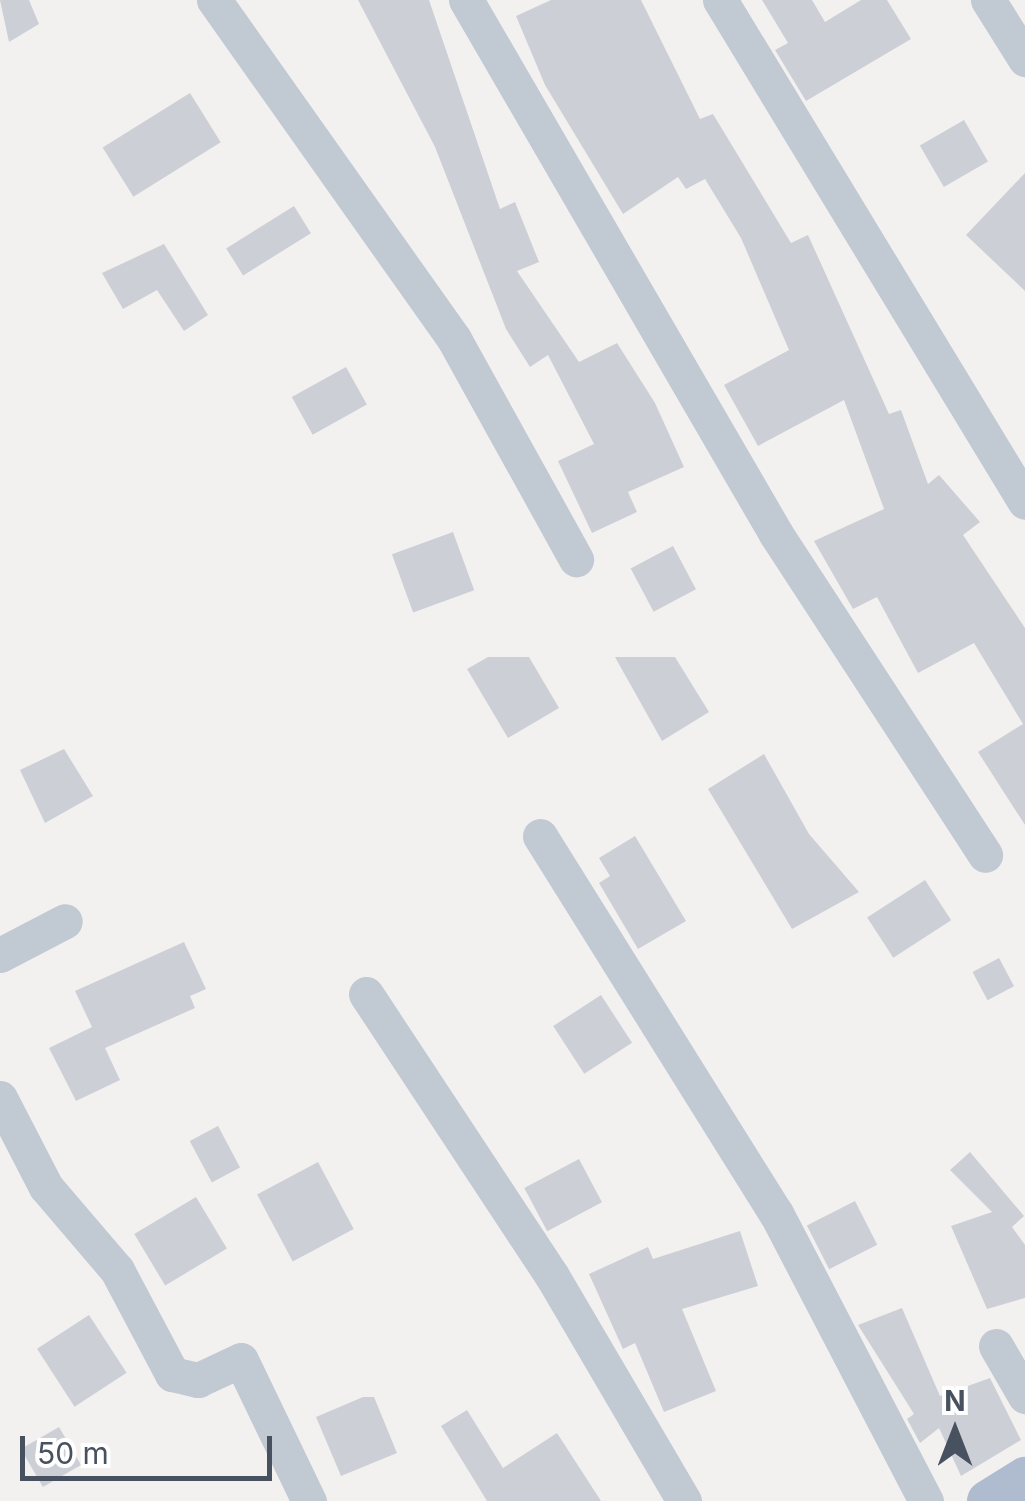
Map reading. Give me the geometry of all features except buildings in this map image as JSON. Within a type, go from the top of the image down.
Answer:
[{"type":"main road","points":[[988,1501],[1025,1478]]},
{"type":"street","points":[[214,0],[454,339],[576,559]]},
{"type":"street","points":[[466,0],[776,534],[986,855]]},
{"type":"street","points":[[720,0],[1025,502]]},
{"type":"street","points":[[988,0],[1025,59]]},
{"type":"street","points":[[540,836],[776,1213],[926,1501]]},
{"type":"street","points":[[0,955],[65,921]]},
{"type":"street","points":[[366,994],[552,1276],[684,1501]]},
{"type":"street","points":[[0,1098],[46,1187],[118,1270],[172,1374],[198,1380],[242,1360],[308,1501]]},
{"type":"street","points":[[996,1346],[1025,1396]]}]
